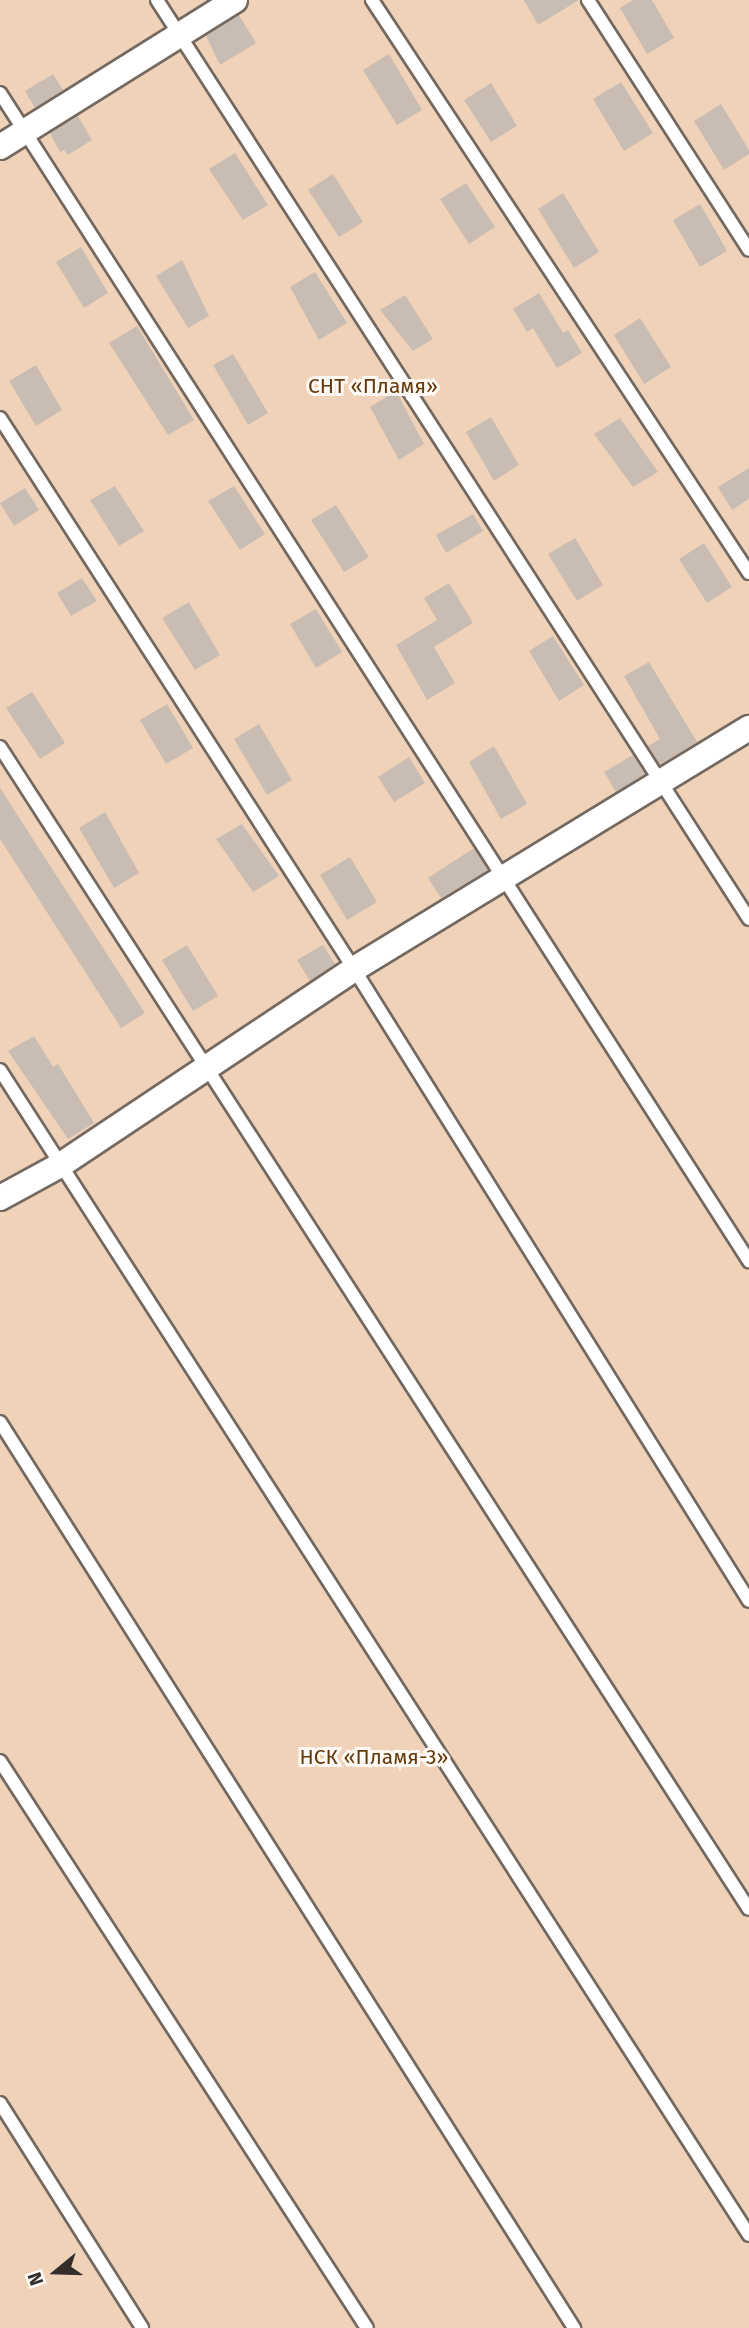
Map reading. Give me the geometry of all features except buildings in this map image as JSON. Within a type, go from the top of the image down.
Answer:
[{"type":"street","points":[[0,147],[178,33],[235,0]]},
{"type":"street","points":[[0,1198],[62,1164],[354,969],[749,728]]},
{"type":"lane","points":[[157,0],[749,919]]},
{"type":"lane","points":[[372,0],[749,573]]},
{"type":"lane","points":[[588,0],[749,250]]},
{"type":"lane","points":[[0,93],[749,1261]]},
{"type":"lane","points":[[0,418],[354,969],[749,1601]]},
{"type":"lane","points":[[0,747],[749,1909]]},
{"type":"lane","points":[[0,1070],[749,2235]]},
{"type":"lane","points":[[0,1422],[574,2328]]},
{"type":"lane","points":[[0,1760],[367,2328]]},
{"type":"lane","points":[[0,2103],[142,2328]]},
{"type":"green space","points":[[0,0],[749,0],[749,2328],[0,2328]]},
{"type":"park label","name":"СНТ «Пламя»","points":[[373,386]]},
{"type":"park label","name":"НСК «Пламя-3»","points":[[374,1757]]}]
